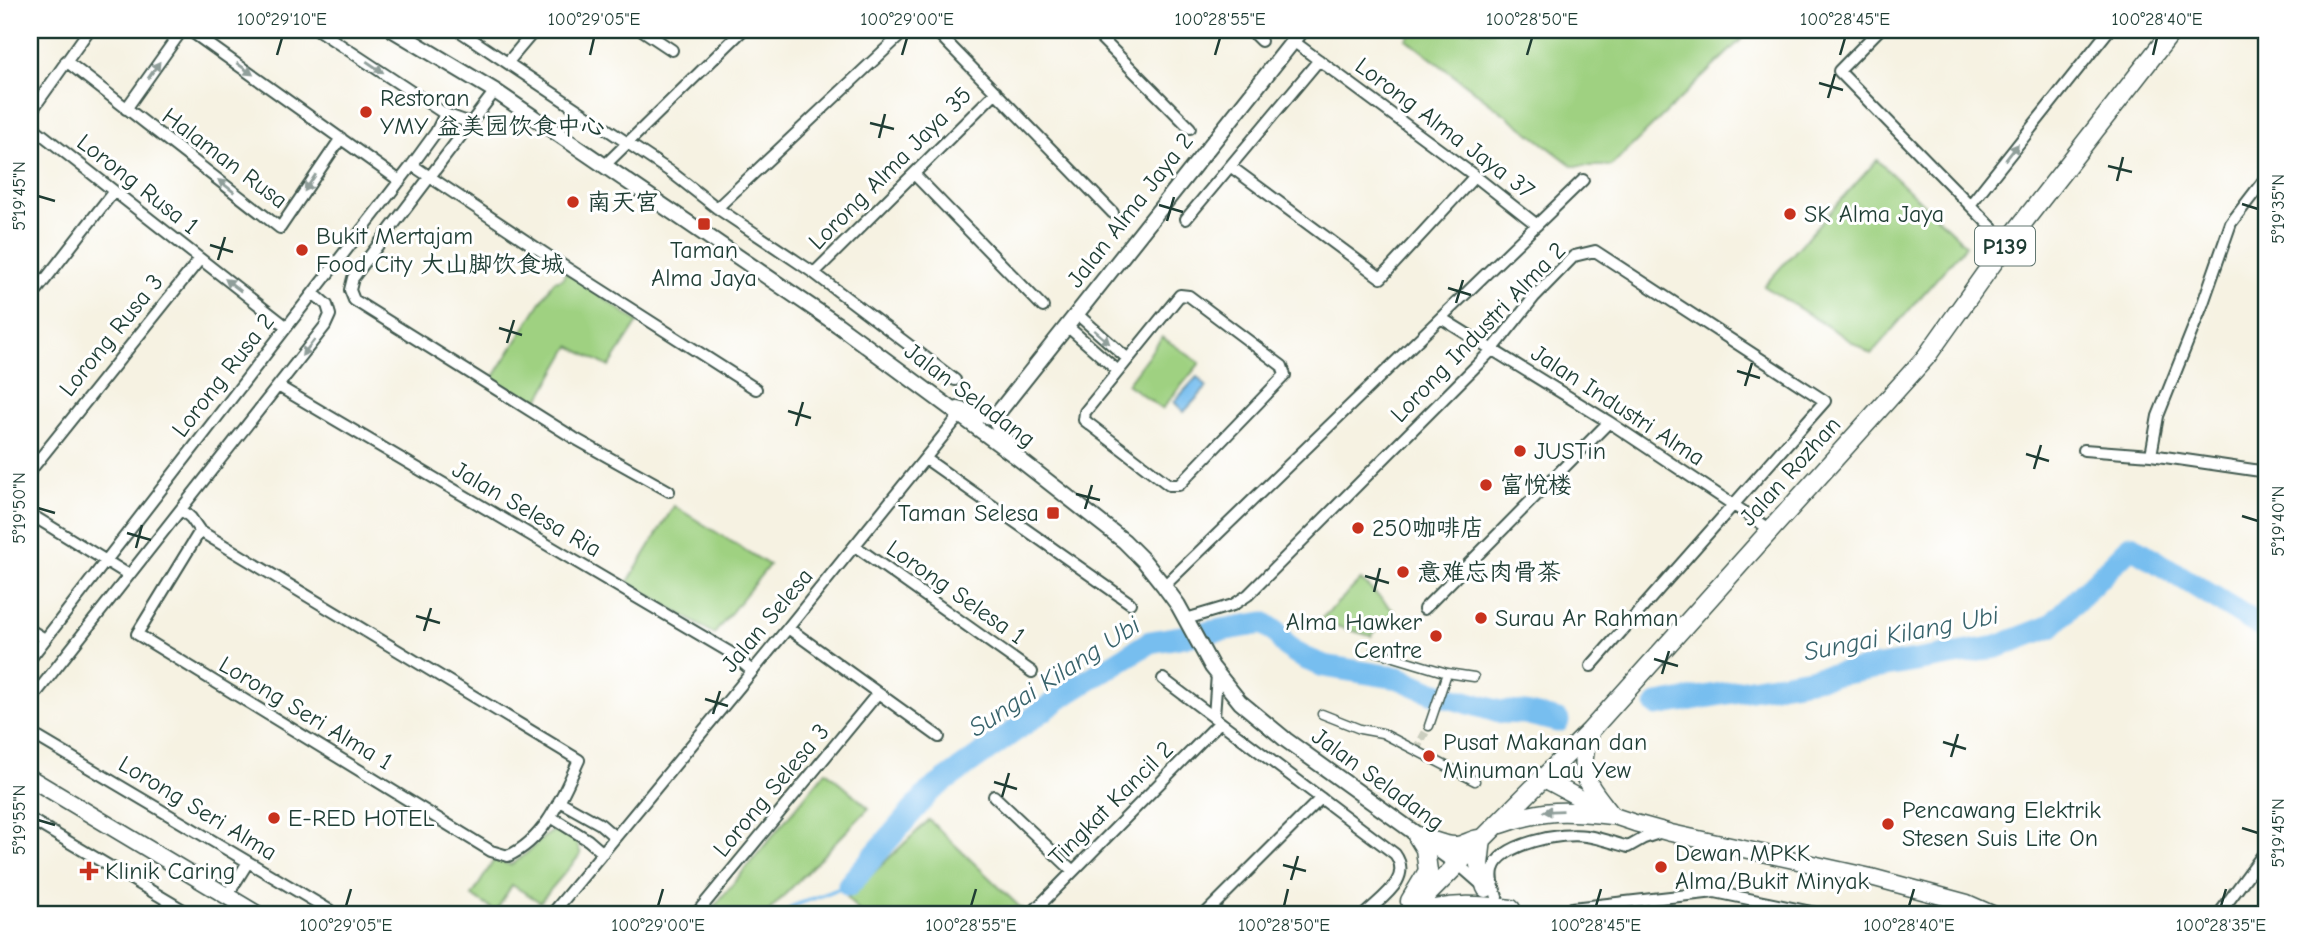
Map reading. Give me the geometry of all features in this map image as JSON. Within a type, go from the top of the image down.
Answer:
[{"type":"main road","name":"Jalan Rozhan","points":[[1406,914],[1590,731],[1926,357],[2007,243],[2173,30]]},
{"type":"main road","points":[[1590,731],[1583,754],[1584,775],[1611,815]]},
{"type":"main road","points":[[30,778],[257,914]]},
{"type":"main road","points":[[1542,778],[1611,815]]},
{"type":"main road","points":[[1496,825],[1540,812],[1579,811],[1611,815],[1665,831],[1871,877],[1967,903],[1992,914]]},
{"type":"main road","points":[[1418,836],[1448,846],[1462,846],[1474,839],[1482,839],[1479,865],[1491,892]]},
{"type":"main road","points":[[1406,914],[1415,890],[1428,871],[1425,849],[1418,836]]},
{"type":"main road","points":[[1416,914],[1461,905],[1515,911]]},
{"type":"street","points":[[30,113],[89,30]]},
{"type":"street","name":"Halaman Rusa","points":[[127,109],[182,30]]},
{"type":"street","points":[[189,30],[400,181]]},
{"type":"street","points":[[318,30],[445,114],[471,124]]},
{"type":"street","name":"Jalan Seladang","points":[[458,30],[671,172],[718,208],[814,273],[955,380]]},
{"type":"street","points":[[508,62],[535,30]]},
{"type":"street","points":[[642,30],[672,50]]},
{"type":"street","points":[[605,165],[743,30]]},
{"type":"street","points":[[718,208],[906,30]]},
{"type":"street","points":[[935,30],[1113,213]]},
{"type":"street","points":[[1093,30],[1190,128]]},
{"type":"street","points":[[1250,30],[1261,41]]},
{"type":"street","points":[[1880,30],[1839,71],[2007,243]]},
{"type":"street","points":[[1970,205],[2109,30]]},
{"type":"street","name":"Jalan Seladang","points":[[399,31],[605,165],[838,325],[1014,455],[1124,541],[1164,586],[1215,671],[1240,702],[1272,729],[1458,864]]},
{"type":"street","name":"Lorong Alma Jaya 37","points":[[1298,35],[1320,60],[1537,225]]},
{"type":"street","name":"Jalan Alma Jaya 2","points":[[994,418],[1298,35]]},
{"type":"street","points":[[1186,219],[1320,60]]},
{"type":"street","name":"Halaman Rusa","points":[[66,61],[280,228],[341,138]]},
{"type":"street","points":[[495,92],[353,278],[350,289],[354,300],[574,438],[669,491]]},
{"type":"street","name":"Lorong Alma Jaya 35","points":[[814,273],[996,92]]},
{"type":"street","name":"Lorong Rusa 2","points":[[30,659],[400,181],[436,132],[445,114]]},
{"type":"street","name":"Lorong Rusa 1","points":[[30,125],[287,327]]},
{"type":"street","points":[[412,164],[756,389]]},
{"type":"street","points":[[1230,166],[1381,278],[1475,176]]},
{"type":"street","points":[[914,174],[1043,307]]},
{"type":"street","points":[[2151,455],[2158,416],[2202,306],[2231,223],[2267,176]]},
{"type":"street","points":[[1164,586],[1583,180]]},
{"type":"street","points":[[30,299],[114,191]]},
{"type":"street","name":"Lorong Industri Alma 2","points":[[1188,623],[1248,596],[1493,349],[1535,296],[1574,256],[1595,251],[1825,401]]},
{"type":"street","name":"Lorong Rusa 3","points":[[30,471],[200,259]]},
{"type":"street","points":[[335,264],[353,278]]},
{"type":"street","points":[[30,701],[325,326],[330,315],[327,305],[313,293]]},
{"type":"street","points":[[1180,295],[1189,296],[1282,366],[1284,375],[1179,485],[1169,485],[1084,420],[1085,411],[1118,371],[1180,295]]},
{"type":"street","points":[[1077,314],[1128,359]]},
{"type":"street","name":"Jalan Industri Alma","points":[[1441,318],[1609,422],[1771,530]]},
{"type":"street","points":[[1067,326],[1118,371]]},
{"type":"street","name":"Jalan Selesa Ria","points":[[278,386],[731,653],[752,671]]},
{"type":"street","points":[[941,401],[963,411],[994,418],[1014,455]]},
{"type":"street","name":"Jalan Rozhan","points":[[1591,667],[1825,401]]},
{"type":"street","name":"Jalan Selesa","points":[[553,914],[960,415]]},
{"type":"street","points":[[1424,609],[1609,422]]},
{"type":"street","points":[[2084,450],[2151,455],[2267,472]]},
{"type":"street","points":[[926,459],[1130,603]]},
{"type":"street","points":[[181,509],[191,517],[200,531],[579,760],[551,817],[588,840],[603,853]]},
{"type":"street","points":[[30,514],[129,575]]},
{"type":"street","name":"Lorong Seri Alma 1","points":[[200,531],[137,635],[491,851],[508,856],[521,850],[551,817]]},
{"type":"street","name":"Lorong Selesa 1","points":[[855,545],[1032,672]]},
{"type":"street","points":[[788,628],[939,737]]},
{"type":"street","points":[[30,629],[45,639]]},
{"type":"street","points":[[1374,651],[1446,678],[1474,677]]},
{"type":"street","points":[[1215,671],[1217,720]]},
{"type":"street","points":[[1429,726],[1446,678]]},
{"type":"street","points":[[1163,679],[1395,854],[1402,867],[1396,883],[1365,914]]},
{"type":"street","name":"Lorong Selesa 3","points":[[696,914],[878,693]]},
{"type":"street","points":[[1322,714],[1360,729],[1382,733],[1475,781]]},
{"type":"street","name":"Tingkat Kancil 2","points":[[1031,914],[1217,720]]},
{"type":"street","name":"Lorong Seri Alma","points":[[39,738],[336,914]]},
{"type":"street","points":[[994,796],[1073,871]]},
{"type":"street","points":[[1205,914],[1321,798]]},
{"type":"street","points":[[559,801],[600,824],[615,837]]},
{"type":"street","points":[[30,819],[190,914]]},
{"type":"street","points":[[1491,892],[1493,870],[1498,860],[1531,842],[1556,835],[1584,835],[1628,847],[1665,831]]},
{"type":"street","points":[[2219,914],[2267,849]]},
{"type":"street","points":[[227,896],[248,862]]},
{"type":"street","points":[[1458,864],[1515,911]]},
{"type":"street","points":[[1577,911],[1715,892],[1798,912],[1821,914]]},
{"type":"green space","points":[[1414,30],[1751,30],[1611,166],[1573,166],[1406,39]]},
{"type":"green space","points":[[1877,160],[1966,245],[1871,354],[1764,286]]},
{"type":"green space","points":[[566,272],[638,322],[609,367],[570,346],[534,408],[492,380],[554,281],[562,279]]},
{"type":"green space","points":[[1162,337],[1200,363],[1162,409],[1127,384]]},
{"type":"green space","points":[[674,506],[769,565],[714,634],[628,582]]},
{"type":"green space","points":[[1361,580],[1394,611],[1371,636],[1319,621]]},
{"type":"green space","points":[[826,771],[869,808],[766,914],[708,914]]},
{"type":"green space","points":[[929,820],[1023,910],[1019,914],[861,914],[847,898]]},
{"type":"green space","points":[[558,829],[575,838],[581,854],[540,902],[512,885],[496,911],[472,896],[494,860],[510,865],[523,857],[545,836]]},
{"type":"water","points":[[1197,377],[1207,387],[1184,412],[1174,402]]},
{"type":"waterway","name":"Sungai Kilang Ubi","points":[[1657,705],[1997,647],[2051,626],[2131,546],[2267,630]]},
{"type":"waterway","name":"Sungai Kilang Ubi","points":[[849,885],[929,792],[1069,692],[1150,642],[1263,623],[1276,632],[1286,646],[1304,658],[1324,666],[1399,678],[1431,692],[1500,712],[1525,713],[1558,721]]},
{"type":"waterway","name":"Sungai Kilang Ubi","points":[[784,914],[793,906],[849,885]]},
{"type":"tunnel","points":[[1416,750],[1429,726]]},
{"type":"place","name":"Restoran YMY 益美园饮食中心","points":[[366,112]]},
{"type":"place","name":"南天宫","points":[[573,202]]},
{"type":"place","name":"SK Alma Jaya","points":[[1790,214]]},
{"type":"place","name":"Taman Alma Jaya","points":[[704,224]]},
{"type":"place","name":"Bukit Mertajam Food City 大山脚饮食城","points":[[302,250]]},
{"type":"place","name":"JUSTin","points":[[1520,451]]},
{"type":"place","name":"富悦楼","points":[[1486,485]]},
{"type":"place","name":"Taman Selesa","points":[[1053,513]]},
{"type":"place","name":"250咖啡店","points":[[1358,528]]},
{"type":"place","name":"意难忘肉骨茶","points":[[1403,572]]},
{"type":"place","name":"Surau Ar Rahman","points":[[1481,618]]},
{"type":"place","name":"Alma Hawker Centre","points":[[1436,636]]},
{"type":"place","name":"Pusat Makanan dan Minuman Lau Yew","points":[[1429,756]]},
{"type":"place","name":"E-RED HOTEL","points":[[274,818]]},
{"type":"place","name":"Pencawang Elektrik Stesen Suis Lite On","points":[[1888,824]]},
{"type":"place","name":"Dewan MPKK Alma/Bukit Minyak","points":[[1661,867]]},
{"type":"place","name":"Klinik Caring","points":[[89,871]]}]
